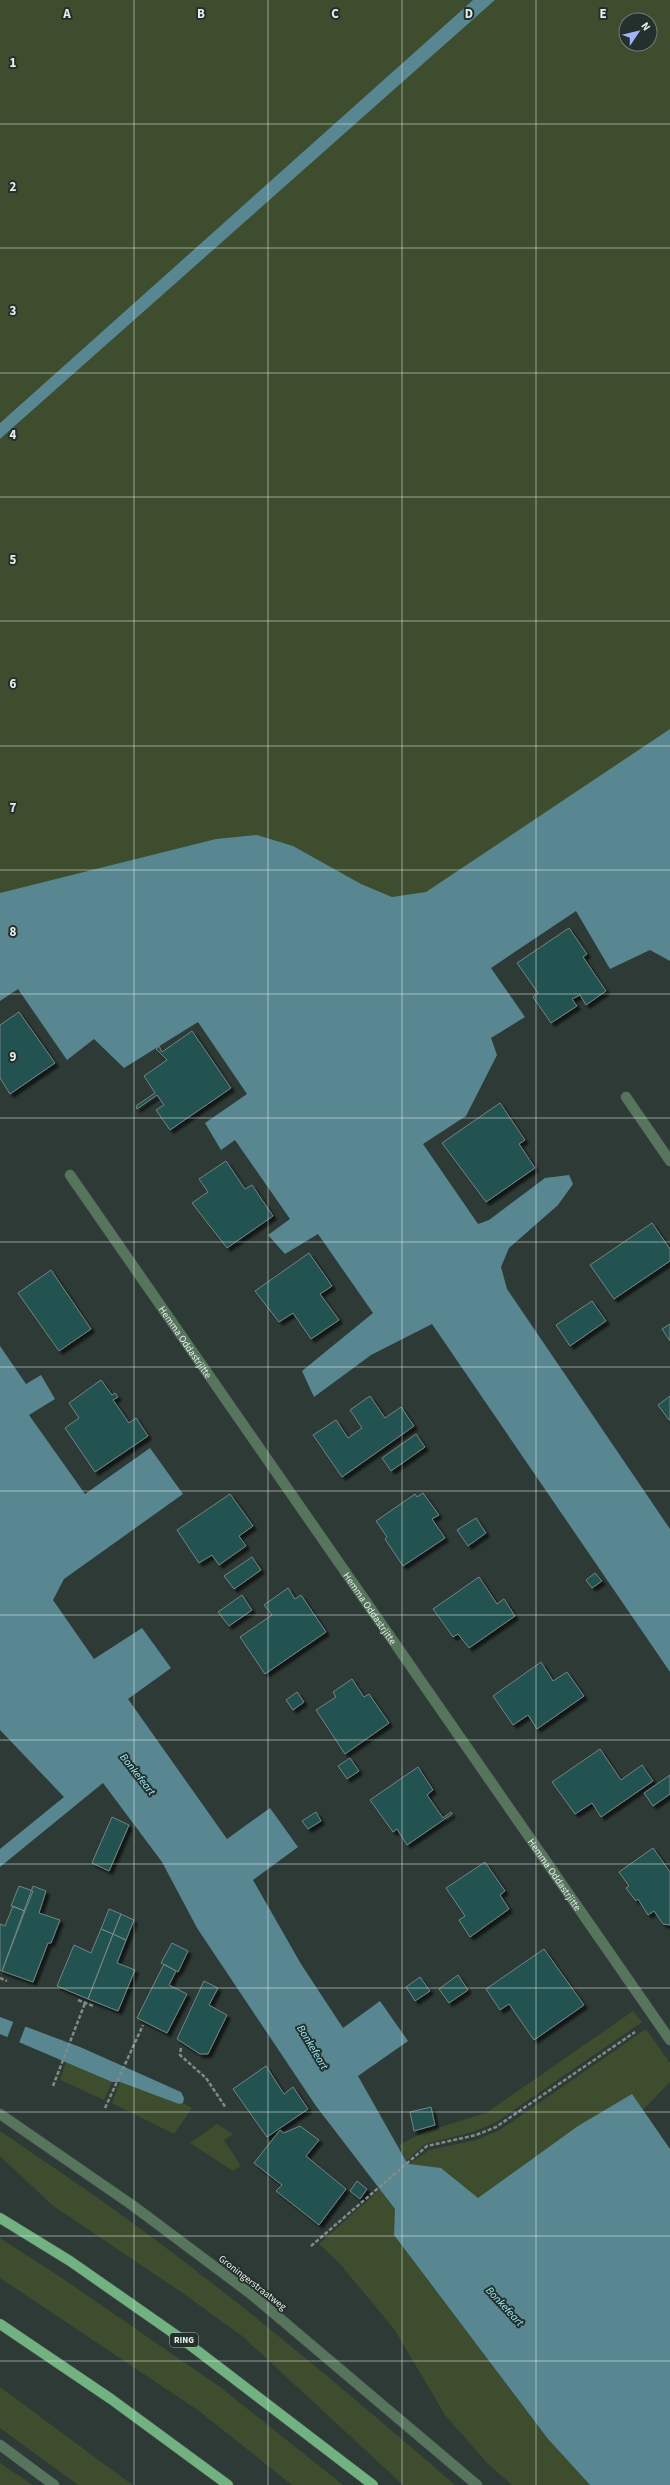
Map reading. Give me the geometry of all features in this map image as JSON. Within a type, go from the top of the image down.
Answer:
[{"type":"main road","name":"RING","points":[[0,2218],[70,2261],[186,2342],[373,2485]]},
{"type":"main road","points":[[0,2324],[111,2398],[228,2485]]},
{"type":"street","points":[[626,1097],[670,1161]]},
{"type":"street","name":"Hemma Oddastrjitte","points":[[70,1175],[670,2040]]},
{"type":"street","name":"Groningerstraatweg","points":[[0,2114],[132,2205],[251,2294],[477,2485]]},
{"type":"street","points":[[0,2445],[54,2485]]},
{"type":"path","points":[[0,1978],[7,1981]]},
{"type":"path","points":[[78,2000],[93,2006]]},
{"type":"path","points":[[53,2086],[85,2003]]},
{"type":"path","points":[[311,2246],[427,2146],[476,2135],[496,2127],[655,2018]]},
{"type":"path","points":[[105,2108],[143,2025]]},
{"type":"path","points":[[181,2048],[180,2055],[206,2078],[226,2108]]},
{"type":"green space","points":[[0,0],[473,0],[0,423]]},
{"type":"green space","points":[[495,0],[670,0],[670,765],[501,892],[0,927],[0,439]]},
{"type":"green space","points":[[633,2011],[642,2022],[495,2123],[473,2132],[425,2144],[406,2161],[399,2145],[424,2132],[486,2113]]},
{"type":"green space","points":[[646,2029],[670,2063],[670,2082],[643,2110],[650,2120],[497,2230],[409,2164],[429,2150],[476,2140],[500,2130]]},
{"type":"green space","points":[[66,2062],[112,2082],[104,2100],[60,2080]]},
{"type":"green space","points":[[120,2082],[179,2104],[183,2103],[192,2108],[174,2134],[112,2103]]},
{"type":"green space","points":[[217,2124],[233,2134],[224,2140],[241,2166],[233,2171],[190,2143]]},
{"type":"green space","points":[[0,2131],[79,2185],[169,2250],[253,2315],[335,2382],[455,2485],[403,2485],[242,2336],[181,2292],[52,2205],[0,2156]]},
{"type":"green space","points":[[380,2189],[396,2209],[394,2235],[548,2439],[590,2485],[512,2485],[487,2463],[445,2415],[394,2329],[340,2264],[319,2244]]},
{"type":"green space","points":[[0,2238],[59,2276],[220,2387],[343,2485],[292,2485],[199,2411],[0,2278]]},
{"type":"green space","points":[[0,2387],[133,2485],[78,2485],[0,2428]]},
{"type":"green space","points":[[0,2463],[33,2485],[0,2485]]},
{"type":"water","points":[[473,0],[495,0],[0,439],[0,423]]},
{"type":"water","points":[[670,729],[670,961],[650,950],[610,969],[576,911],[491,968],[525,1017],[491,1038],[497,1055],[466,1116],[423,1144],[478,1224],[489,1220],[545,1178],[569,1175],[573,1184],[558,1205],[509,1248],[501,1267],[507,1289],[670,1529],[670,1672],[432,1324],[371,1355],[314,1397],[302,1371],[373,1313],[318,1234],[285,1254],[268,1235],[290,1219],[235,1140],[221,1150],[205,1123],[247,1094],[198,1022],[124,1068],[94,1039],[67,1060],[18,989],[0,1001],[0,893],[216,839],[257,835],[293,846],[361,884],[392,897],[426,892]]},
{"type":"water","name":"Bonkefeart","points":[[0,1346],[26,1384],[41,1375],[55,1399],[29,1415],[85,1494],[150,1448],[183,1494],[64,1579],[53,1600],[94,1659],[142,1628],[171,1668],[128,1699],[227,1839],[270,1808],[298,1847],[253,1880],[301,1964],[343,2028],[380,2001],[408,2041],[358,2076],[406,2161],[409,2164],[441,2168],[478,2198],[578,2126],[632,2094],[670,2149],[670,2485],[590,2485],[548,2439],[394,2235],[395,2209],[316,2106],[197,1928],[162,1862],[103,1783],[0,1867],[0,1849],[64,1797],[0,1730]]},
{"type":"water","points":[[0,2017],[80,2047],[181,2092],[184,2098],[183,2103],[179,2104],[120,2082],[112,2082],[0,2034]]},
{"type":"pier","points":[[14,2020],[26,2025],[19,2043],[7,2038]]},
{"type":"building","points":[[569,928],[587,954],[583,957],[606,991],[586,1005],[580,995],[572,999],[577,1006],[551,1023],[533,997],[538,993],[517,963]]},
{"type":"building","points":[[19,1012],[55,1063],[10,1094],[0,1078],[0,1025]]},
{"type":"building","points":[[192,1031],[231,1088],[170,1130],[156,1110],[164,1105],[157,1095],[137,1109],[136,1106],[155,1093],[144,1076],[167,1060],[156,1049],[159,1046],[162,1052]]},
{"type":"building","points":[[500,1103],[525,1140],[519,1144],[535,1168],[486,1202],[442,1143]]},
{"type":"building","points":[[226,1161],[245,1189],[252,1185],[273,1216],[227,1248],[192,1203],[208,1192],[199,1179]]},
{"type":"building","points":[[652,1223],[670,1249],[670,1261],[614,1299],[590,1265]]},
{"type":"building","points":[[309,1253],[332,1286],[320,1294],[339,1320],[311,1339],[293,1313],[279,1322],[255,1291]]},
{"type":"building","points":[[51,1270],[91,1329],[59,1351],[18,1293]]},
{"type":"building","points":[[592,1301],[606,1321],[570,1346],[556,1325]]},
{"type":"building","points":[[670,1324],[670,1341],[662,1329]]},
{"type":"building","points":[[101,1380],[112,1395],[115,1393],[118,1397],[113,1400],[129,1423],[136,1418],[148,1436],[95,1472],[65,1428],[79,1418],[69,1403]]},
{"type":"building","points":[[370,1396],[385,1418],[401,1407],[414,1426],[342,1477],[313,1435],[336,1420],[348,1438],[362,1428],[350,1410]]},
{"type":"building","points":[[670,1396],[670,1420],[669,1420],[658,1405]]},
{"type":"building","points":[[416,1434],[425,1447],[391,1471],[382,1458]]},
{"type":"building","points":[[423,1493],[439,1515],[432,1519],[445,1538],[403,1566],[385,1539],[387,1537],[376,1521],[415,1494],[417,1497]]},
{"type":"building","points":[[230,1494],[253,1526],[239,1536],[246,1546],[219,1565],[212,1555],[199,1563],[177,1530]]},
{"type":"building","points":[[476,1518],[486,1533],[468,1546],[457,1530]]},
{"type":"building","points":[[252,1557],[261,1570],[234,1589],[224,1576]]},
{"type":"building","points":[[595,1573],[602,1581],[592,1588],[586,1580]]},
{"type":"building","points":[[479,1577],[497,1604],[504,1599],[515,1616],[469,1648],[458,1634],[453,1637],[433,1609]]},
{"type":"building","points":[[288,1588],[295,1599],[301,1595],[326,1632],[265,1674],[240,1637],[272,1615],[264,1605]]},
{"type":"building","points":[[242,1595],[252,1610],[229,1626],[218,1612]]},
{"type":"building","points":[[541,1662],[553,1681],[567,1672],[584,1696],[537,1729],[528,1715],[513,1725],[493,1696]]},
{"type":"building","points":[[352,1679],[364,1697],[369,1694],[389,1723],[345,1754],[316,1710],[336,1697],[333,1692]]},
{"type":"building","points":[[297,1692],[304,1702],[293,1710],[286,1700]]},
{"type":"building","points":[[600,1749],[621,1780],[642,1765],[653,1781],[601,1817],[592,1803],[575,1814],[552,1782]]},
{"type":"building","points":[[350,1758],[359,1771],[347,1779],[338,1766]]},
{"type":"building","points":[[418,1767],[433,1790],[427,1795],[443,1818],[451,1812],[452,1814],[407,1845],[397,1829],[393,1832],[370,1800]]},
{"type":"building","points":[[670,1775],[670,1794],[653,1806],[644,1793]]},
{"type":"building","points":[[316,1812],[321,1821],[308,1829],[302,1821]]},
{"type":"building","points":[[112,1817],[129,1825],[109,1871],[92,1863]]},
{"type":"building","points":[[653,1848],[670,1872],[670,1925],[663,1924],[654,1911],[648,1915],[638,1899],[636,1901],[626,1888],[629,1886],[619,1872]]},
{"type":"building","points":[[485,1862],[505,1891],[500,1895],[509,1909],[470,1937],[459,1920],[465,1916],[446,1888]]},
{"type":"building","points":[[19,1886],[33,1891],[25,1911],[11,1906]]},
{"type":"building","points":[[33,1886],[46,1891],[39,1913],[60,1920],[51,1943],[48,1943],[33,1982],[2,1971]]},
{"type":"building","points":[[13,1906],[25,1911],[2,1971],[0,1970],[0,1924],[5,1926]]},
{"type":"building","points":[[109,1909],[121,1914],[113,1934],[101,1929]]},
{"type":"building","points":[[121,1914],[134,1920],[126,1940],[113,1934]]},
{"type":"building","points":[[101,1929],[113,1934],[88,1999],[57,1986],[74,1945],[91,1953]]},
{"type":"building","points":[[113,1934],[126,1940],[117,1963],[135,1970],[118,2011],[88,1999]]},
{"type":"building","points":[[172,1943],[188,1951],[178,1972],[161,1963]]},
{"type":"building","points":[[544,1949],[584,2005],[534,2040],[509,2004],[500,2010],[486,1989]]},
{"type":"building","points":[[164,1964],[176,1971],[169,1985],[187,1994],[167,2033],[137,2018]]},
{"type":"building","points":[[458,1975],[468,1990],[449,2003],[439,1989]]},
{"type":"building","points":[[420,1977],[430,1991],[415,2001],[406,1987]]},
{"type":"building","points":[[204,1981],[218,1988],[209,2005],[227,2015],[208,2054],[200,2054],[177,2039]]},
{"type":"building","points":[[266,2066],[284,2094],[293,2087],[308,2109],[267,2137],[233,2089]]},
{"type":"building","points":[[431,2107],[435,2125],[414,2131],[410,2112]]},
{"type":"building","points":[[300,2126],[319,2140],[306,2156],[346,2189],[319,2225],[276,2191],[282,2185],[254,2163],[280,2130],[284,2133]]},
{"type":"building","points":[[357,2181],[367,2189],[360,2199],[350,2191]]}]
